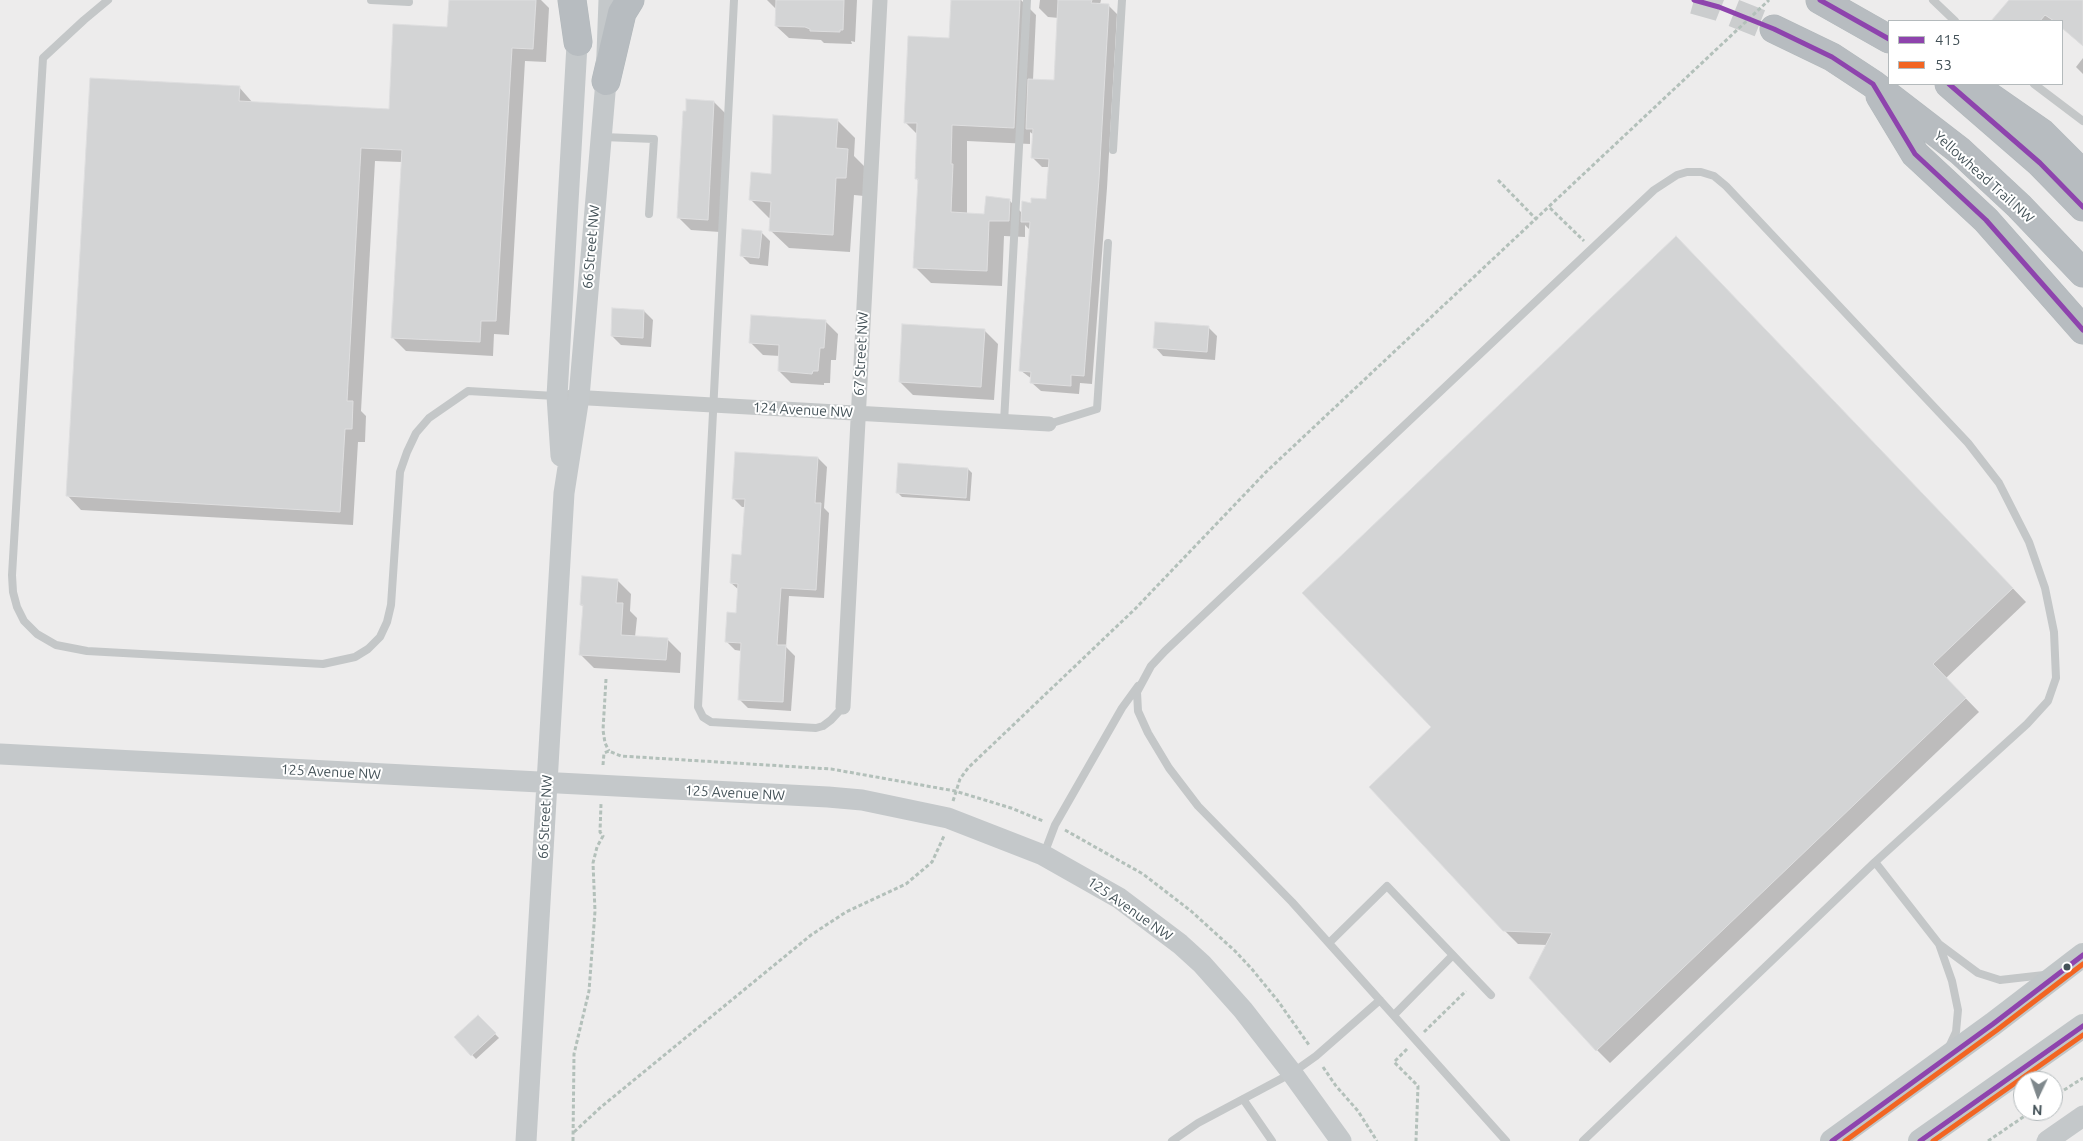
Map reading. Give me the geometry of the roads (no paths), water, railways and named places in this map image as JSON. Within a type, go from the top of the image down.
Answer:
[{"type":"highway","points":[[572,0],[578,42]]},
{"type":"highway","points":[[606,82],[622,13],[630,0]]},
{"type":"highway","points":[[1820,0],[1888,38]]},
{"type":"highway","name":"Yellowhead Trail NW","points":[[1774,29],[1832,57],[1873,84],[1960,151],[2019,206],[2083,273]]},
{"type":"highway","points":[[1873,84],[1915,154],[1986,220],[2083,330]]},
{"type":"highway","points":[[1950,85],[2040,163],[2083,207]]},
{"type":"highway","points":[[1970,85],[2042,133],[2083,174]]},
{"type":"main road","name":"66 Street NW","points":[[564,493],[557,396],[580,0]]},
{"type":"main road","name":"66 Street NW","points":[[526,1141],[564,493],[578,397],[606,82],[609,0]]},
{"type":"main road","name":"125 Avenue NW","points":[[0,754],[828,797],[862,800],[948,818],[1043,855],[1119,898],[1180,944],[1224,987],[1292,1073],[1341,1141]]},
{"type":"main road","points":[[1832,1141],[1934,1068],[2083,955]]},
{"type":"main road","points":[[1920,1141],[2083,1026]]},
{"type":"main road","points":[[2047,1141],[2083,1116]]},
{"type":"street","name":"67 Street NW","points":[[843,707],[880,0]]},
{"type":"street","name":"124 Avenue NW","points":[[557,396],[1049,424]]},
{"type":"lane","points":[[108,0],[43,58],[12,575],[13,592],[17,607],[24,621],[37,634],[56,645],[87,651],[323,664],[355,657],[368,649],[380,636],[387,622],[391,605],[400,472],[416,433],[429,418],[468,391],[557,396]]},
{"type":"lane","points":[[371,0],[409,2]]},
{"type":"lane","points":[[734,0],[698,708],[702,717],[711,722],[816,728],[832,720],[843,707]]},
{"type":"lane","points":[[1004,422],[1027,0]]},
{"type":"lane","points":[[1113,150],[1122,0]]},
{"type":"lane","points":[[1933,0],[1954,20]]},
{"type":"lane","points":[[2035,85],[2083,121]]},
{"type":"lane","points":[[601,137],[654,140],[649,214]]},
{"type":"lane","points":[[1043,855],[1055,825],[1122,708],[1151,666],[1165,651],[1663,183],[1687,172],[1701,172],[1714,176],[1726,186],[1968,443],[1999,483],[2023,528],[2045,588],[2054,632],[2056,666],[2053,692],[2048,702],[2027,724],[1875,862],[1583,1141]]},
{"type":"lane","points":[[1049,424],[1097,409],[1108,243]]},
{"type":"lane","points":[[1143,678],[1137,692],[1138,710],[1148,733],[1169,768],[1198,806],[1292,902],[1506,1141]]},
{"type":"lane","points":[[1875,862],[1939,944],[1978,973],[1990,978],[2011,980],[2059,973]]},
{"type":"lane","points":[[1329,943],[1386,886],[1491,995]]},
{"type":"lane","points":[[1934,1068],[1948,1049],[1956,1032],[1958,1022],[1958,1010],[1952,980],[1939,944]]},
{"type":"lane","points":[[1394,1015],[1453,955]]},
{"type":"lane","points":[[1172,1141],[1198,1123],[1292,1073],[1316,1056],[1380,1000]]},
{"type":"lane","points":[[1242,1099],[1272,1141]]},
{"type":"tunnel","points":[[1694,0],[1719,7],[1774,29]]}]
